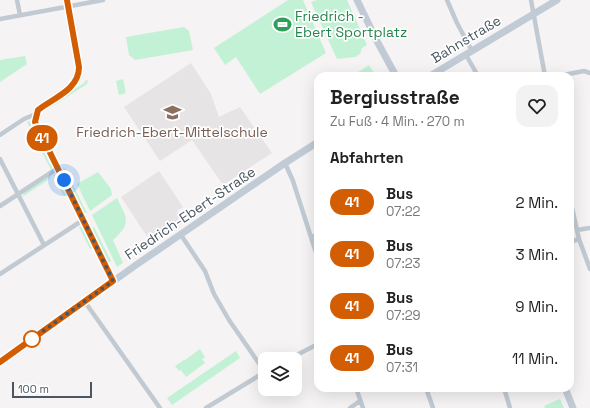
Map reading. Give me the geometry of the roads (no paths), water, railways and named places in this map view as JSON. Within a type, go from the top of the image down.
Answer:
[{"type":"street","points":[[17,0],[20,15]]},
{"type":"street","points":[[67,0],[78,62],[78,77],[69,89],[38,110],[35,122],[113,281]]},
{"type":"street","points":[[0,19],[103,0]]},
{"type":"street","points":[[357,0],[375,38],[394,72]]},
{"type":"street","points":[[447,0],[476,72]]},
{"type":"street","points":[[531,0],[544,72]]},
{"type":"street","name":"Bahnstraße","points":[[437,72],[557,0]]},
{"type":"street","points":[[574,73],[584,71],[590,73]]},
{"type":"street","points":[[0,135],[24,119],[36,114]]},
{"type":"street","name":"Friedrich-Ebert-Straße","points":[[0,362],[113,281],[314,145]]},
{"type":"street","points":[[0,159],[44,245]]},
{"type":"street","points":[[285,163],[293,181],[314,246]]},
{"type":"street","points":[[0,206],[58,168]]},
{"type":"street","points":[[574,216],[579,239],[590,269]]},
{"type":"street","points":[[0,274],[83,220]]},
{"type":"street","points":[[577,230],[590,228]]},
{"type":"street","points":[[181,234],[205,271],[214,294],[229,320],[258,362]]},
{"type":"street","points":[[574,241],[579,239]]},
{"type":"street","points":[[85,302],[160,408]]},
{"type":"street","points":[[302,352],[314,346]]},
{"type":"street","points":[[206,408],[258,376]]},
{"type":"street","points":[[357,392],[363,408]]},
{"type":"street","points":[[427,392],[433,408]]},
{"type":"street","points":[[505,392],[510,408]]},
{"type":"street","points":[[567,392],[574,408]]},
{"type":"street","points":[[350,408],[360,401]]},
{"type":"place","name":"Friedrich - Ebert Sportplatz","points":[[282,24]]},
{"type":"place","name":"Friedrich-Ebert-Mittelschule","points":[[172,112]]}]
